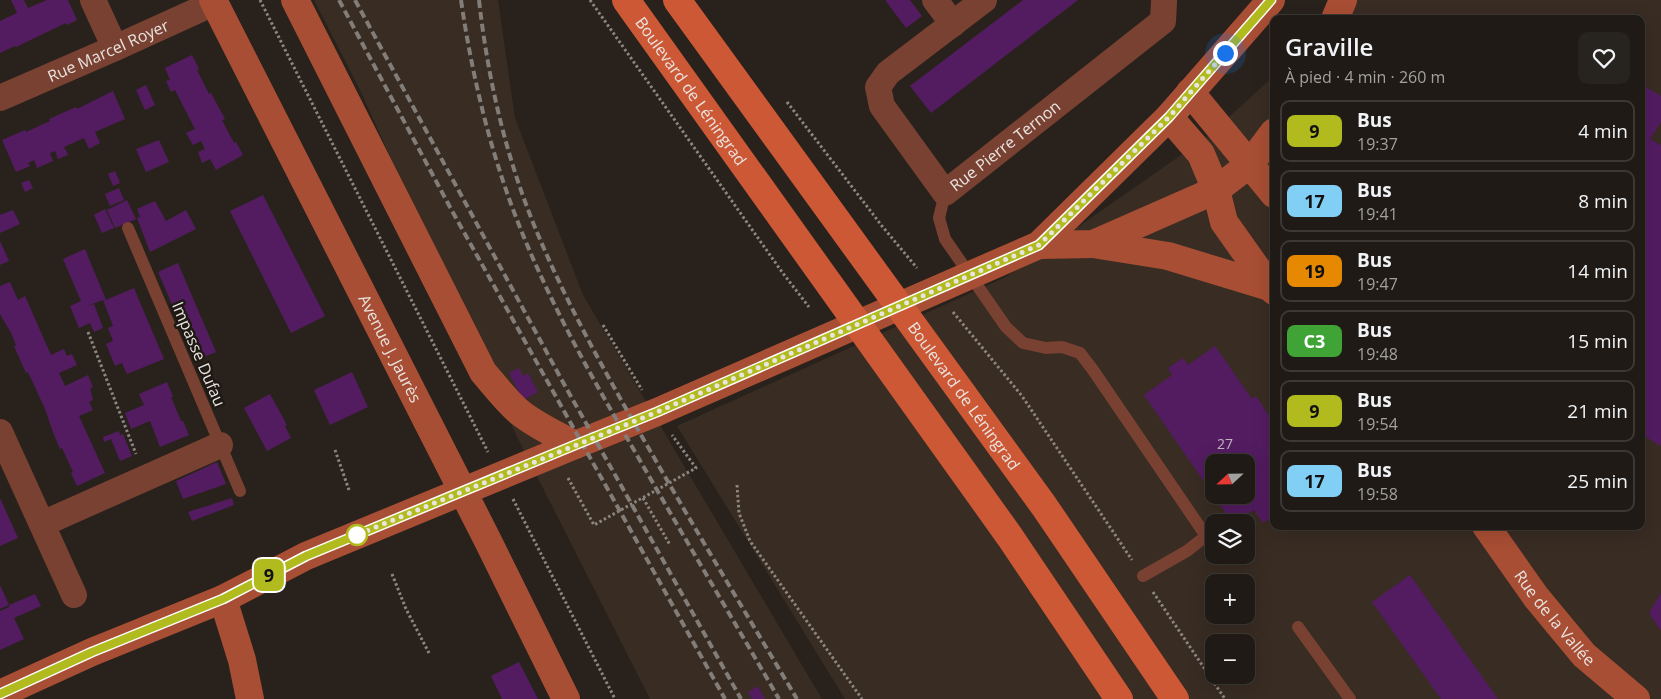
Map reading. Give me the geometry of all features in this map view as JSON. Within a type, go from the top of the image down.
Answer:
[{"type":"main road","name":"Boulevard de Léningrad","points":[[626,0],[1010,537],[1119,699]]},
{"type":"main road","name":"Boulevard de Léningrad","points":[[677,0],[1044,506],[1175,699]]},
{"type":"street","points":[[93,0],[115,48]]},
{"type":"street","points":[[295,0],[483,372],[518,411],[575,445]]},
{"type":"street","points":[[935,0],[953,24]]},
{"type":"street","name":"Rue Pierre Ternon","points":[[984,0],[888,73],[878,87],[882,106],[944,193],[1163,21],[1165,1]]},
{"type":"street","points":[[1030,249],[1169,117],[1271,0]]},
{"type":"street","points":[[1336,15],[1343,0]]},
{"type":"street","name":"Rue Marcel Royer","points":[[0,98],[115,48],[213,1]]},
{"type":"street","name":"Avenue J. Jaurès","points":[[213,1],[488,540],[566,699]]},
{"type":"street","points":[[1190,92],[1270,189]]},
{"type":"street","points":[[1169,117],[1201,154],[1216,190],[1224,222],[1270,286]]},
{"type":"street","points":[[1093,244],[1216,190],[1250,164],[1270,137]]},
{"type":"street","points":[[0,694],[92,652],[223,599],[306,556],[657,412],[1030,249],[1093,244],[1168,256],[1270,288]]},
{"type":"street","points":[[0,432],[74,595]]},
{"type":"street","points":[[42,524],[220,446]]},
{"type":"street","name":"Rue de la Vallée","points":[[1489,530],[1536,597],[1584,655],[1636,699]]},
{"type":"street","points":[[223,599],[242,660],[250,699]]},
{"type":"lane","points":[[944,193],[939,218],[945,239],[1006,327],[1023,343],[1046,348],[1062,347],[1080,354],[1093,370],[1206,536],[1187,551],[1143,576]]},
{"type":"lane","name":"Impasse Dufau","points":[[128,228],[240,491]]},
{"type":"lane","points":[[1298,627],[1350,699]]},
{"type":"path","points":[[260,0],[492,460]]},
{"type":"path","points":[[590,0],[782,272],[811,309]]},
{"type":"path","points":[[787,101],[882,226],[920,272]]},
{"type":"path","points":[[952,311],[1022,396],[1225,699]]},
{"type":"path","points":[[603,325],[636,382]]},
{"type":"path","points":[[88,332],[146,478]]},
{"type":"path","points":[[567,476],[594,525],[696,468],[657,412]]},
{"type":"path","points":[[335,450],[349,490]]},
{"type":"path","points":[[737,485],[739,513],[750,541],[862,699]]},
{"type":"path","points":[[509,492],[615,699]]},
{"type":"path","points":[[643,498],[670,545]]},
{"type":"path","points":[[392,574],[406,609],[429,654]]},
{"type":"shaded area","points":[[314,0],[498,0],[515,118],[583,295],[822,699],[650,699],[517,437],[361,92]]},
{"type":"shaded area","points":[[1357,0],[1661,0],[1661,699],[845,699],[677,426],[1006,277],[1207,137],[1270,80],[1270,530],[1645,530],[1645,15],[1341,15]]},
{"type":"building","points":[[11,0],[24,0],[28,8],[47,0],[68,0],[77,20],[67,25],[66,23],[0,53],[0,21],[17,13]]},
{"type":"building","points":[[885,0],[910,0],[922,16],[906,28]]},
{"type":"building","points":[[1023,0],[1078,0],[931,113],[910,86]]},
{"type":"building","points":[[192,55],[209,94],[211,93],[225,119],[222,120],[234,143],[236,142],[243,155],[216,170],[210,159],[202,163],[198,152],[205,149],[201,141],[193,145],[186,133],[195,129],[175,90],[171,92],[166,81],[170,80],[165,68]]},
{"type":"building","points":[[146,85],[155,105],[145,110],[136,90]]},
{"type":"building","points":[[1645,86],[1661,96],[1661,122],[1650,139],[1661,145],[1660,446],[1645,437]]},
{"type":"building","points":[[113,91],[125,119],[95,132],[100,143],[89,149],[84,138],[64,147],[68,155],[58,159],[55,151],[50,153],[53,161],[37,168],[34,160],[28,163],[30,166],[16,172],[2,140],[25,130],[26,132],[50,121],[49,119],[76,107],[77,109]]},
{"type":"building","points":[[159,140],[169,162],[146,172],[136,149]]},
{"type":"building","points":[[115,171],[120,183],[113,186],[108,174]]},
{"type":"building","points":[[29,180],[33,188],[25,192],[21,183]]},
{"type":"building","points":[[119,188],[124,200],[110,206],[105,194]]},
{"type":"building","points":[[263,195],[325,316],[291,333],[230,211]]},
{"type":"building","points":[[127,200],[136,219],[115,228],[107,210]]},
{"type":"building","points":[[155,201],[166,221],[186,210],[196,229],[150,252],[137,218],[140,217],[137,209]]},
{"type":"building","points":[[105,209],[114,228],[102,233],[94,215]]},
{"type":"building","points":[[13,210],[20,224],[0,233],[0,215]]},
{"type":"building","points":[[0,241],[9,261],[0,265]]},
{"type":"building","points":[[85,249],[106,300],[134,288],[164,359],[127,374],[122,363],[115,366],[106,344],[113,341],[108,328],[113,326],[103,300],[84,307],[94,304],[103,328],[94,332],[90,323],[79,328],[70,306],[81,301],[63,259]]},
{"type":"building","points":[[178,263],[216,352],[196,360],[158,272]]},
{"type":"building","points":[[10,282],[18,300],[25,296],[51,355],[64,349],[67,356],[72,354],[77,365],[59,373],[65,386],[88,375],[93,387],[90,388],[93,400],[89,402],[93,410],[79,416],[105,473],[77,486],[71,473],[73,472],[62,448],[60,449],[45,409],[14,346],[16,345],[11,333],[0,314],[0,286]]},
{"type":"building","points":[[1215,346],[1252,399],[1256,396],[1270,417],[1270,519],[1263,523],[1254,510],[1248,514],[1226,514],[1220,504],[1255,504],[1255,454],[1205,454],[1205,483],[1144,395],[1172,375],[1168,368],[1183,358],[1188,365]]},
{"type":"building","points":[[519,368],[523,376],[528,373],[538,392],[523,400],[509,373]]},
{"type":"building","points":[[352,372],[368,407],[330,425],[314,390]]},
{"type":"building","points":[[167,382],[173,397],[171,397],[189,435],[160,447],[150,421],[131,429],[125,413],[144,405],[139,394]]},
{"type":"building","points":[[270,394],[287,425],[285,426],[291,438],[267,451],[244,408]]},
{"type":"building","points":[[119,431],[120,435],[123,434],[132,456],[120,461],[111,439],[104,442],[103,437]]},
{"type":"building","points":[[217,462],[226,484],[183,499],[176,481]]},
{"type":"building","points":[[0,498],[18,538],[0,546]]},
{"type":"building","points":[[232,498],[234,505],[192,521],[188,512]]},
{"type":"building","points":[[1410,575],[1498,699],[1441,699],[1372,602]]},
{"type":"building","points":[[0,585],[9,605],[0,609]]},
{"type":"building","points":[[1661,593],[1661,631],[1649,613]]},
{"type":"building","points":[[35,594],[41,606],[14,618],[24,639],[0,650],[0,611]]},
{"type":"building","points":[[519,662],[538,699],[502,699],[491,676]]},
{"type":"building","points":[[758,686],[765,699],[752,699],[748,692]]},
{"type":"railway","points":[[339,0],[451,209],[725,699]]},
{"type":"railway","points":[[355,0],[564,384],[741,699]]},
{"type":"railway","points":[[461,0],[475,77],[494,154],[511,204],[537,268],[567,330],[600,390],[779,699]]},
{"type":"railway","points":[[479,0],[488,61],[500,121],[517,180],[552,266],[579,323],[625,406],[797,699]]},
{"type":"bus line","name":"9","points":[[0,694],[92,652],[223,599],[306,556],[657,412],[1039,245],[1169,117],[1271,0]]},
{"type":"route","points":[[357,535],[354,536],[657,412],[1039,245],[1169,117],[1225,53]]}]
